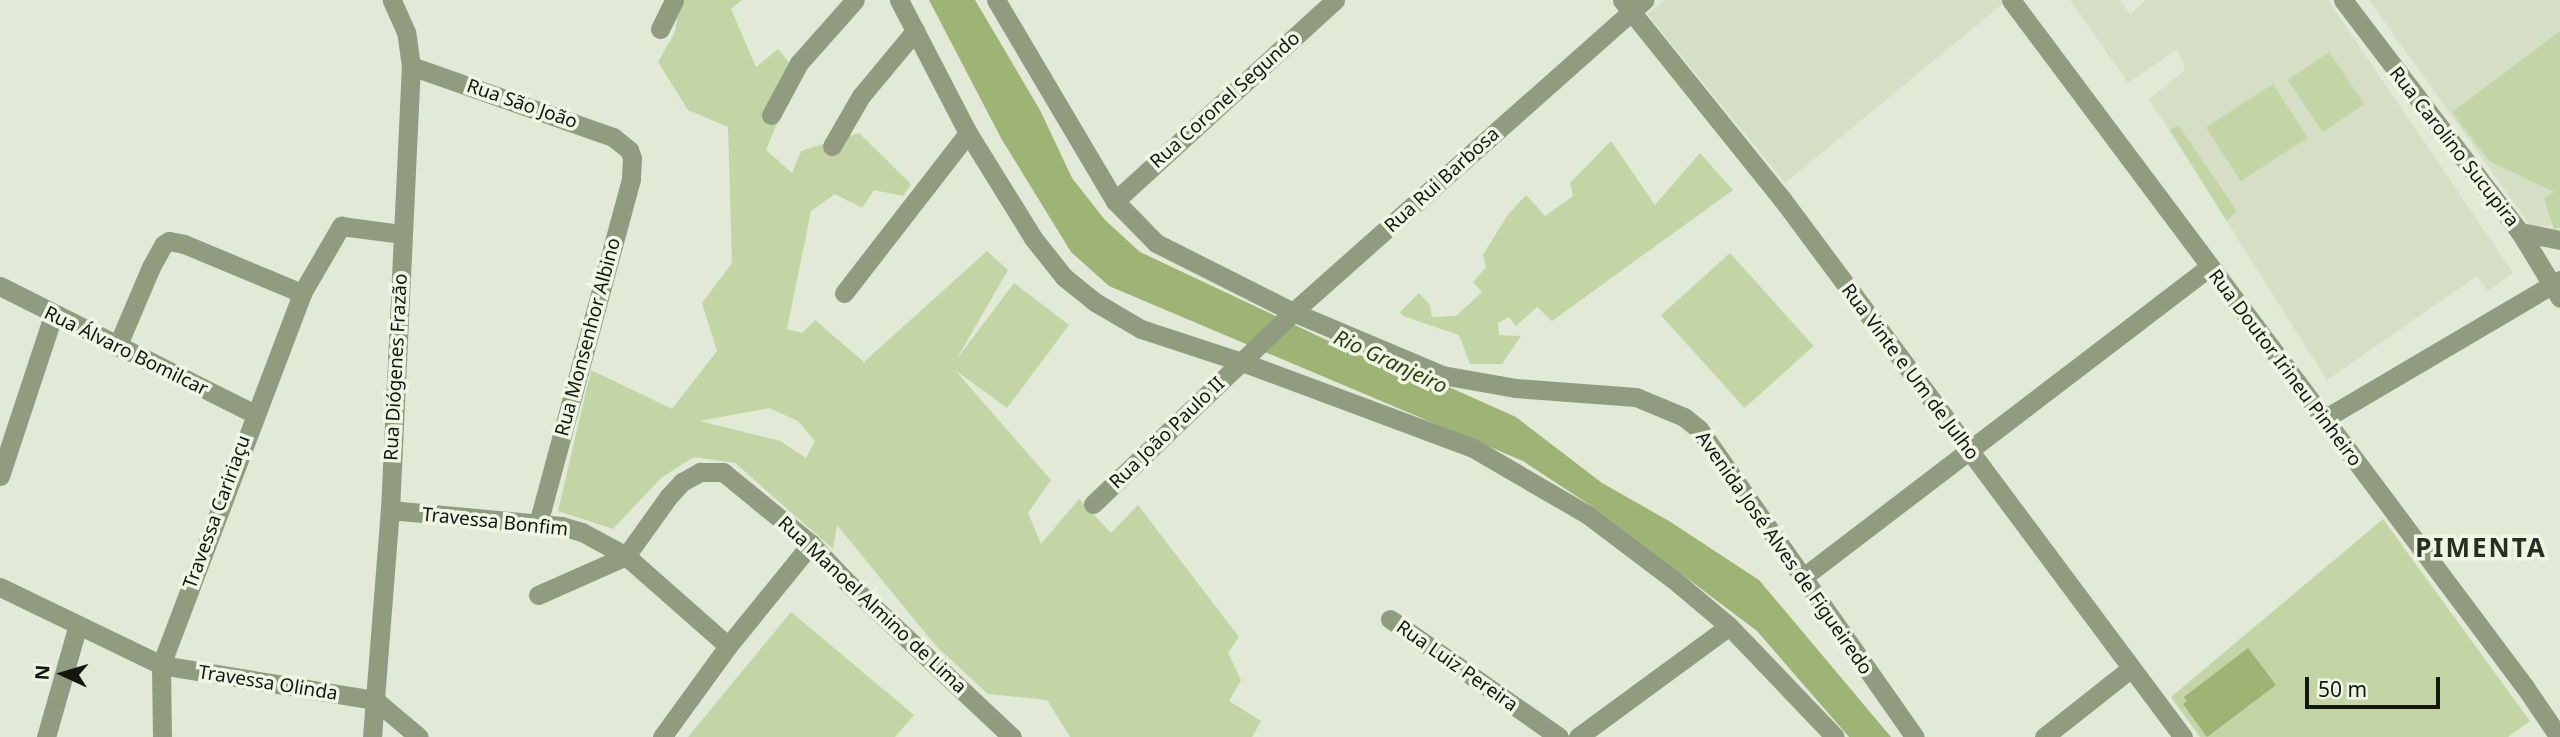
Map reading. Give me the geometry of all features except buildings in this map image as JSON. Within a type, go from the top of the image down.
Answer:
[{"type":"street","name":"Rua Diógenes Frazão","points":[[372,737],[390,510],[411,66],[406,32],[392,0]]},
{"type":"street","points":[[660,29],[674,0]]},
{"type":"street","points":[[771,116],[799,64],[855,0]]},
{"type":"street","points":[[899,0],[968,133],[1033,238],[1064,277],[1095,302],[1141,329],[1241,362],[1473,448],[1588,515],[1673,579],[1729,626],[1835,737]]},
{"type":"street","name":"Avenida José Alves de Figueiredo","points":[[996,0],[1115,201],[1156,243],[1293,312],[1442,375],[1515,388],[1636,397],[1684,417],[1711,443],[1802,578],[1915,737]]},
{"type":"street","name":"Rua Coronel Segundo","points":[[1115,201],[1335,0]]},
{"type":"street","name":"Rua Doutor Irineu Pinheiro","points":[[2011,0],[2208,268],[2554,728]]},
{"type":"street","name":"Rua Carolino Sucupira","points":[[2343,0],[2520,232],[2557,288]]},
{"type":"street","name":"Rua Rui Barbosa","points":[[1241,362],[1632,4]]},
{"type":"street","name":"Rua Vinte e Um de Julho","points":[[1632,4],[1782,199],[2183,737]]},
{"type":"street","points":[[832,146],[861,96],[915,31]]},
{"type":"street","name":"Rua São João","points":[[411,66],[604,133],[629,150]]},
{"type":"street","points":[[844,293],[968,133]]},
{"type":"street","name":"Rua Monsenhor Albino","points":[[538,524],[629,187],[632,169],[629,150]]},
{"type":"street","name":"Travessa Caririaçu","points":[[162,737],[161,665],[302,293],[338,229],[344,226],[402,234]]},
{"type":"street","points":[[2520,232],[2560,240]]},
{"type":"street","points":[[117,347],[160,250],[169,241],[184,244],[302,293]]},
{"type":"street","points":[[2324,419],[2557,288],[2560,264]]},
{"type":"street","points":[[1802,578],[2208,268]]},
{"type":"street","name":"Rua Álvaro Bomilcar","points":[[0,286],[53,316],[254,414]]},
{"type":"street","points":[[0,475],[53,316]]},
{"type":"street","name":"Rua João Paulo II","points":[[1093,504],[1241,362]]},
{"type":"street","name":"Rua Manoel Almino de Lima","points":[[626,556],[668,496],[682,482],[692,475],[712,470],[730,475],[811,544],[848,583],[1012,737]]},
{"type":"street","name":"Travessa Bonfim","points":[[390,510],[538,524],[582,532],[626,556],[728,646]]},
{"type":"street","points":[[662,737],[728,646],[811,544]]},
{"type":"street","points":[[538,595],[626,556]]},
{"type":"street","name":"Travessa Olinda","points":[[0,587],[161,665],[375,701]]},
{"type":"street","name":"Rua Luiz Pereira","points":[[1390,619],[1559,737]]},
{"type":"street","points":[[46,737],[78,625]]},
{"type":"street","points":[[1578,737],[1729,626]]},
{"type":"street","points":[[2044,737],[2130,669]]},
{"type":"street","points":[[375,701],[419,737]]},
{"type":"shaded area","points":[[680,0],[742,0],[731,9],[756,67],[778,49],[798,73],[766,150],[792,173],[801,151],[859,133],[911,184],[903,196],[874,190],[862,208],[835,194],[811,211],[787,329],[802,333],[815,320],[864,362],[987,251],[1008,270],[956,360],[1014,283],[1069,325],[1007,408],[955,370],[1051,480],[1028,513],[1041,544],[1079,499],[1111,533],[1138,505],[1239,637],[1228,653],[1241,680],[1229,701],[1261,721],[1252,737],[1070,737],[1047,700],[988,694],[936,646],[837,525],[833,549],[735,463],[694,457],[661,478],[613,529],[558,511],[591,370],[672,409],[717,351],[702,303],[732,263],[728,127],[688,110],[658,62],[675,32]],"holes":[[[769,408],[798,421],[815,441],[806,458],[780,441],[700,421]]]},
{"type":"shaded area","points":[[929,0],[975,0],[1040,110],[1072,178],[1105,220],[1140,252],[1354,353],[1451,388],[1516,417],[1602,483],[1669,521],[1759,580],[1891,737],[1849,737],[1757,631],[1593,507],[1523,461],[1109,286],[1071,252],[1001,138]]},
{"type":"shaded area","points":[[1664,0],[2006,1],[1785,183],[1647,14]]},
{"type":"shaded area","points":[[2070,0],[2120,0],[2130,14],[2146,0],[2328,0],[2513,273],[2488,291],[2477,276],[2327,380],[2149,99],[2185,70],[2178,49],[2128,83]]},
{"type":"shaded area","points":[[2369,0],[2560,0],[2560,224],[2532,228]]},
{"type":"shaded area","points":[[2560,31],[2560,228],[2554,229],[2544,199],[2554,192],[2489,161],[2452,112]]},
{"type":"shaded area","points":[[2329,52],[2364,104],[2323,132],[2288,80]]},
{"type":"shaded area","points":[[2273,84],[2308,138],[2241,181],[2206,128]]},
{"type":"shaded area","points":[[2178,125],[2237,211],[2227,221],[2170,130]]},
{"type":"shaded area","points":[[1611,141],[1655,205],[1700,153],[1733,190],[1552,321],[1537,307],[1516,326],[1509,317],[1498,323],[1499,335],[1521,336],[1502,364],[1470,364],[1459,335],[1403,316],[1400,312],[1419,293],[1430,305],[1432,317],[1456,316],[1482,292],[1473,282],[1486,267],[1483,255],[1507,216],[1526,195],[1545,216],[1573,196],[1570,183]]},
{"type":"shaded area","points":[[1730,253],[1814,346],[1745,408],[1661,315]]},
{"type":"shaded area","points":[[2383,519],[2530,721],[2508,737],[2200,737],[2171,697]]},
{"type":"shaded area","points":[[791,612],[914,715],[895,737],[688,737]]},
{"type":"shaded area","points":[[2248,648],[2276,685],[2207,737],[2183,704],[2187,701],[2184,697]]},
{"type":"district","name":"PIMENTA","points":[[2481,548]]},
{"type":"water label","name":"Rio Granjeiro","points":[[1391,361]]}]
